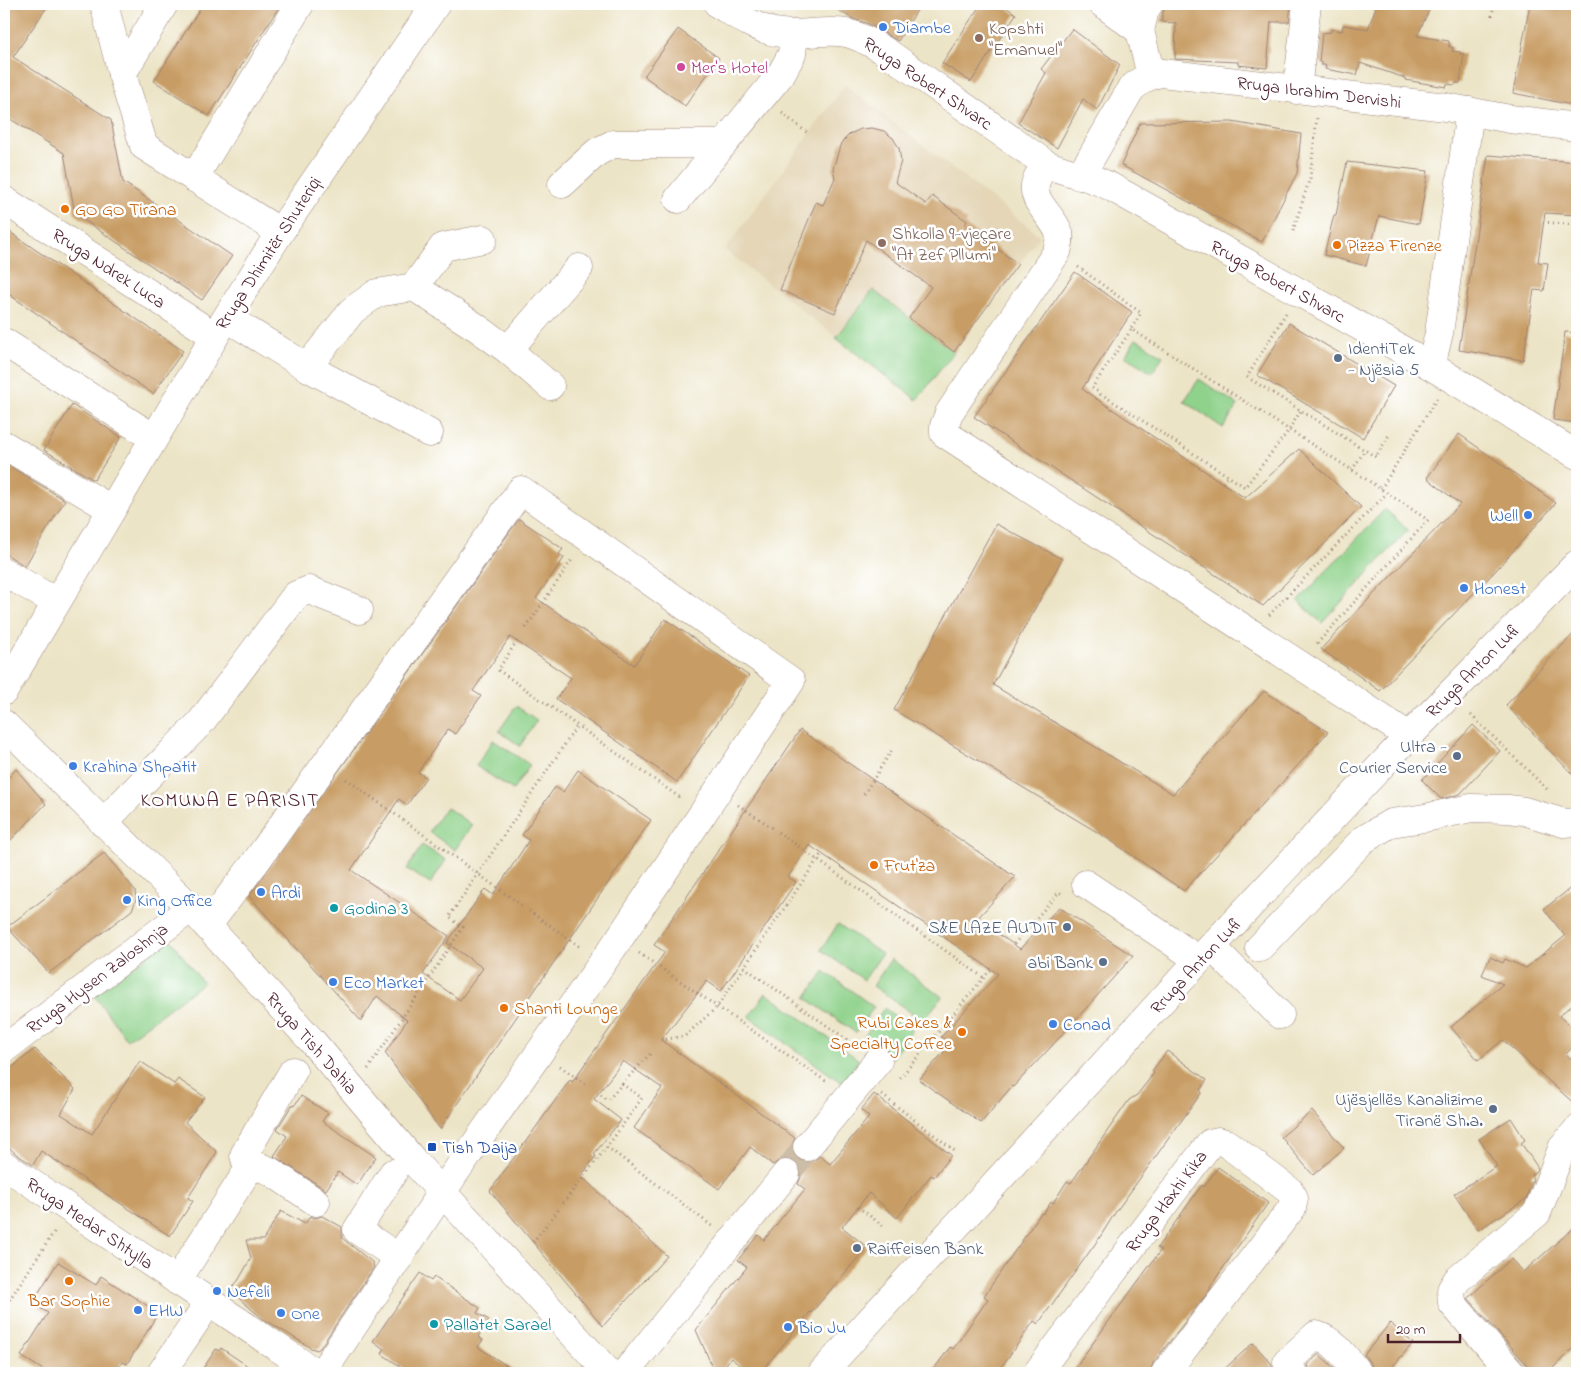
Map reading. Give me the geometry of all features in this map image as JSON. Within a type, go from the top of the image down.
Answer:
[{"type":"street","points":[[104,4],[122,74],[144,146],[280,232]]},
{"type":"street","points":[[122,74],[164,4]]},
{"type":"street","points":[[194,178],[300,4]]},
{"type":"street","name":"Rruga Dhimitër Shuteriqi","points":[[4,691],[154,438],[280,232],[436,4]]},
{"type":"street","name":"Rruga Robert Shvarc","points":[[718,4],[760,28],[794,34],[845,32],[870,42],[888,52],[1046,164],[1079,176],[1101,181],[1440,372],[1577,455]]},
{"type":"street","points":[[1103,4],[1140,31]]},
{"type":"street","points":[[1079,176],[1131,90],[1140,80],[1151,75],[1140,31],[1145,10],[1149,4]]},
{"type":"street","points":[[1307,4],[1308,91]]},
{"type":"street","points":[[678,199],[787,64],[792,54],[794,34]]},
{"type":"street","name":"Rruga Ibrahim Dervishi","points":[[1151,75],[1162,73],[1446,107],[1510,119],[1577,127]]},
{"type":"street","points":[[1440,372],[1439,334],[1470,111]]},
{"type":"street","points":[[562,184],[597,152],[613,144],[723,144]]},
{"type":"street","points":[[1046,164],[1036,180],[1034,190],[1041,206],[1050,216],[1060,235],[1057,252],[949,413],[944,426],[944,433],[1408,736]]},
{"type":"street","name":"Rruga Ndrek Luca","points":[[4,200],[221,327],[307,367],[429,433]]},
{"type":"street","points":[[414,287],[442,247],[483,239]]},
{"type":"street","points":[[508,350],[580,268]]},
{"type":"street","points":[[307,367],[353,310],[377,293],[414,287],[508,350],[550,386]]},
{"type":"street","points":[[4,342],[154,438]]},
{"type":"street","points":[[4,444],[112,510]]},
{"type":"street","name":"Rruga Hysen Zaloshnja","points":[[4,1049],[228,899],[521,490],[588,537]]},
{"type":"street","points":[[322,1373],[442,1192],[603,962],[791,681],[588,537]]},
{"type":"street","name":"Rruga Anton Lufi","points":[[822,1373],[1205,954],[1408,736],[1577,564]]},
{"type":"street","points":[[4,572],[56,602]]},
{"type":"street","points":[[103,823],[201,722],[296,595],[309,590],[360,610]]},
{"type":"street","name":"Rruga Tish Dahia","points":[[4,724],[199,917],[311,1040],[442,1192],[610,1373]]},
{"type":"street","points":[[1259,948],[1363,840],[1392,823],[1471,808],[1524,811],[1564,823],[1577,822]]},
{"type":"street","points":[[1086,884],[1205,954],[1280,1016]]},
{"type":"street","points":[[248,1170],[244,1155],[293,1071]]},
{"type":"street","points":[[807,1147],[863,1080]]},
{"type":"street","points":[[1512,1373],[1452,1303],[1452,1290],[1457,1280],[1537,1213],[1564,1146],[1577,1130]]},
{"type":"street","name":"Rruga Haxhi Kika","points":[[1037,1373],[1210,1143],[1218,1141],[1226,1143],[1290,1191],[1294,1198],[1292,1208],[1165,1373]]},
{"type":"street","name":"Rruga Medar Shtylla","points":[[4,1165],[316,1373]]},
{"type":"street","points":[[177,1281],[248,1170],[260,1167],[270,1171],[316,1202]]},
{"type":"street","points":[[394,1173],[358,1230],[399,1258]]},
{"type":"street","points":[[625,1373],[786,1174]]},
{"type":"street","points":[[161,1373],[209,1302]]},
{"type":"street","points":[[1293,1373],[1287,1362],[1316,1335],[1326,1338],[1355,1368]]},
{"type":"path","points":[[1492,16],[1494,4]]},
{"type":"path","points":[[1293,231],[1310,178],[1308,91]]},
{"type":"path","points":[[762,97],[809,134]]},
{"type":"path","points":[[1543,222],[1577,225]]},
{"type":"path","points":[[1057,252],[1141,313],[1092,388],[1101,392],[1245,487],[1289,430],[1300,410]]},
{"type":"path","points":[[1298,292],[1247,377],[1376,457],[1389,435]]},
{"type":"path","points":[[1134,325],[1131,329],[1428,520],[1299,665]]},
{"type":"path","points":[[1381,489],[1440,372]]},
{"type":"path","points":[[1096,399],[1101,392]]},
{"type":"path","points":[[1352,470],[1365,450]]},
{"type":"path","points":[[1223,483],[1228,476]]},
{"type":"path","points":[[1251,634],[1387,493]]},
{"type":"path","points":[[526,628],[588,537]]},
{"type":"path","points":[[517,641],[498,670],[703,813]]},
{"type":"path","points":[[1470,715],[1550,791]]},
{"type":"path","points":[[354,1091],[463,927],[449,917],[578,726]]},
{"type":"path","points":[[864,794],[892,750]]},
{"type":"path","points":[[326,764],[524,907]]},
{"type":"path","points":[[718,791],[773,828]]},
{"type":"path","points":[[778,832],[984,978]]},
{"type":"path","points":[[661,1040],[685,1036],[717,1007],[822,853]]},
{"type":"path","points":[[1014,944],[1059,892]]},
{"type":"path","points":[[529,911],[603,962]]},
{"type":"path","points":[[618,940],[717,1007],[863,1080],[900,1078],[991,969]]},
{"type":"path","points":[[744,967],[863,1080],[955,1151]]},
{"type":"path","points":[[541,1052],[588,1086]]},
{"type":"path","points":[[598,1093],[608,1100],[650,1054]]},
{"type":"path","points":[[563,1203],[642,1098],[622,1084]]},
{"type":"path","points":[[607,1147],[732,1241]]},
{"type":"path","points":[[858,1207],[886,1228]]},
{"type":"path","points":[[4,1308],[69,1208]]},
{"type":"path","points":[[533,1242],[559,1209]]},
{"type":"shaded area","name":"Shkolla 9-vjeçare \"At Zef Pllumi\"","points":[[845,85],[1040,236],[917,400],[725,250]]},
{"type":"green space","points":[[873,290],[954,352],[917,400],[836,338]]},
{"type":"green space","points":[[1136,339],[1163,356],[1152,373],[1125,356]]},
{"type":"green space","points":[[1199,379],[1238,405],[1223,428],[1184,401]]},
{"type":"green space","points":[[1385,509],[1408,530],[1322,623],[1298,601]]},
{"type":"green space","points":[[516,706],[537,720],[520,746],[499,731]]},
{"type":"green space","points":[[493,740],[530,765],[513,790],[476,766]]},
{"type":"green space","points":[[446,807],[472,825],[455,850],[429,832]]},
{"type":"green space","points":[[422,845],[446,860],[430,884],[407,869]]},
{"type":"green space","points":[[838,924],[882,954],[864,980],[821,950]]},
{"type":"green space","points":[[170,939],[203,983],[127,1040],[94,995]]},
{"type":"green space","points":[[891,959],[942,997],[923,1021],[873,986]]},
{"type":"green space","points":[[824,971],[874,1007],[856,1033],[806,998]]},
{"type":"green space","points":[[766,993],[859,1060],[842,1083],[749,1017]]},
{"type":"green space","points":[[884,1008],[913,1029],[893,1058],[864,1037]]},
{"type":"building","points":[[4,4],[49,4],[13,57],[111,120],[123,182],[232,256],[202,300],[75,214],[64,153],[4,115]]},
{"type":"building","points":[[203,4],[281,4],[209,116],[154,81]]},
{"type":"building","points":[[828,4],[921,4],[898,41],[869,24],[851,18]]},
{"type":"building","name":"Kopshti \"Emanuel\"","points":[[981,4],[1001,4],[1016,14],[971,82],[942,63]]},
{"type":"building","points":[[1165,4],[1291,4],[1289,22],[1271,22],[1267,68],[1238,65],[1238,62],[1175,59],[1176,23],[1161,22]]},
{"type":"building","points":[[1377,4],[1432,4],[1417,36],[1449,41],[1449,47],[1453,47],[1452,51],[1464,54],[1460,83],[1455,85],[1447,84],[1446,87],[1405,80],[1405,78],[1360,63],[1357,75],[1325,69],[1326,65],[1321,65],[1322,63],[1319,62],[1322,33],[1331,32],[1331,29],[1342,31],[1343,25],[1368,29]]},
{"type":"building","points":[[1530,4],[1577,4],[1577,106],[1513,93]]},
{"type":"building","name":"Mer's Hotel","points":[[678,29],[719,58],[685,106],[644,76]]},
{"type":"building","points":[[1072,29],[1120,65],[1097,110],[1083,99],[1057,148],[1018,123],[1046,73],[1041,69]]},
{"type":"building","points":[[1232,122],[1301,134],[1297,173],[1262,242],[1121,165],[1140,123]]},
{"type":"building","points":[[872,128],[884,131],[893,138],[899,148],[901,161],[895,182],[926,204],[932,196],[967,221],[965,225],[1018,264],[954,352],[909,318],[931,287],[866,240],[835,313],[780,290],[816,202],[823,205],[835,178],[833,169],[841,143],[850,134],[861,129]]},
{"type":"building","points":[[1488,155],[1577,162],[1577,215],[1545,213],[1538,262],[1548,263],[1544,291],[1534,290],[1523,360],[1459,350]]},
{"type":"building","points":[[1347,162],[1428,171],[1419,224],[1379,216],[1366,266],[1324,255],[1334,215],[1336,215]]},
{"type":"building","points":[[4,228],[183,351],[153,394],[4,291]]},
{"type":"building","points":[[1075,272],[1132,312],[1082,389],[1245,498],[1299,449],[1361,507],[1263,606],[974,417]]},
{"type":"building","points":[[1289,323],[1394,386],[1363,438],[1257,375]]},
{"type":"building","points":[[1565,332],[1577,333],[1577,423],[1553,420]]},
{"type":"building","points":[[72,405],[121,437],[94,480],[44,450]]},
{"type":"building","points":[[1459,434],[1556,503],[1499,567],[1380,691],[1321,649],[1460,504],[1427,478]]},
{"type":"building","points":[[4,463],[65,500],[25,566],[4,553]]},
{"type":"building","points":[[519,519],[563,549],[559,554],[564,558],[536,598],[634,665],[665,619],[749,676],[677,782],[556,699],[571,678],[510,637],[473,691],[481,696],[455,734],[448,729],[418,772],[426,777],[407,805],[399,799],[351,870],[449,936],[423,974],[460,1000],[483,968],[447,943],[485,889],[493,895],[529,840],[522,835],[555,787],[563,792],[578,770],[651,820],[440,1129],[385,1053],[407,1020],[377,996],[361,1021],[249,896]]},
{"type":"building","points":[[996,524],[1062,559],[993,685],[1173,794],[1264,691],[1328,732],[1184,891],[1107,838],[894,710]]},
{"type":"building","points":[[1577,630],[1577,779],[1506,705]]},
{"type":"building","points":[[1473,725],[1500,751],[1460,794],[1441,799],[1422,780]]},
{"type":"building","points":[[800,730],[1015,877],[977,919],[1020,949],[1059,907],[1133,956],[1050,1048],[1012,1086],[981,1123],[919,1080],[951,1044],[941,1037],[998,974],[809,845],[788,877],[796,882],[721,991],[707,981],[661,1040],[795,1138],[792,1145],[793,1153],[797,1159],[804,1162],[813,1161],[820,1156],[830,1164],[869,1117],[861,1110],[874,1094],[951,1155],[934,1177],[931,1175],[897,1218],[869,1193],[842,1227],[867,1247],[760,1373],[749,1373],[731,1358],[719,1373],[715,1373],[696,1330],[747,1267],[738,1260],[758,1235],[764,1240],[805,1189],[798,1184],[801,1177],[801,1169],[795,1162],[789,1159],[781,1159],[773,1165],[750,1147],[719,1189],[634,1128],[662,1088],[623,1061],[594,1099],[621,1120],[594,1154],[596,1156],[581,1176],[667,1256],[603,1326],[490,1191],[570,1080],[572,1082],[665,952],[654,945]]},
{"type":"building","points":[[16,769],[46,804],[4,847],[4,783]]},
{"type":"building","points":[[104,853],[135,890],[136,900],[132,910],[49,973],[7,927]]},
{"type":"building","points":[[1577,883],[1577,1000],[1559,1016],[1577,1032],[1577,1042],[1566,1054],[1577,1064],[1577,1106],[1503,1040],[1478,1060],[1451,1027],[1503,984],[1482,975],[1490,957],[1503,963],[1505,959],[1526,968],[1565,936],[1544,909]]},
{"type":"building","points":[[35,1049],[75,1089],[61,1114],[92,1134],[140,1061],[174,1084],[178,1079],[205,1097],[185,1122],[217,1152],[188,1198],[193,1201],[170,1236],[41,1151],[33,1165],[16,1154],[4,1143],[4,1074]]},
{"type":"building","points":[[1167,1051],[1207,1080],[1200,1090],[1202,1092],[1038,1324],[1034,1321],[997,1373],[931,1373],[950,1347],[953,1349],[988,1299],[984,1296],[1041,1213],[1043,1214],[1051,1202],[1053,1203],[1067,1181],[1071,1183],[1129,1100],[1137,1095],[1154,1073],[1152,1071]]},
{"type":"building","points":[[301,1096],[328,1113],[322,1121],[376,1157],[357,1185],[338,1172],[326,1190],[274,1156],[287,1136],[277,1129],[292,1105],[294,1106]]},
{"type":"building","points":[[1312,1111],[1344,1148],[1313,1175],[1281,1137]]},
{"type":"building","points":[[1511,1118],[1525,1140],[1521,1143],[1538,1168],[1531,1175],[1533,1179],[1526,1199],[1478,1230],[1454,1194],[1497,1166],[1479,1139]]},
{"type":"building","points":[[1218,1167],[1268,1203],[1211,1288],[1153,1363],[1150,1373],[1071,1373],[1161,1250],[1157,1248],[1202,1185],[1204,1187]]},
{"type":"building","points":[[281,1211],[305,1224],[310,1216],[315,1218],[322,1216],[342,1227],[342,1238],[372,1262],[374,1267],[317,1350],[262,1318],[229,1290],[238,1281],[251,1258],[246,1240],[263,1240]]},
{"type":"building","points":[[1577,1225],[1577,1344],[1548,1373],[1534,1373],[1468,1298],[1511,1259],[1523,1272]]},
{"type":"building","points":[[58,1262],[96,1285],[101,1276],[154,1310],[153,1312],[157,1315],[127,1364],[122,1362],[115,1373],[48,1373],[21,1356],[48,1313],[32,1303]]},
{"type":"building","name":"Pallatet Sarael","points":[[420,1273],[431,1281],[434,1277],[480,1308],[477,1313],[489,1320],[478,1337],[483,1340],[478,1347],[518,1373],[410,1373],[382,1354],[384,1349],[373,1341]]},
{"type":"building","points":[[1390,1323],[1413,1343],[1387,1373],[1373,1373],[1371,1364],[1364,1355]]},
{"type":"building","points":[[1253,1343],[1271,1363],[1275,1373],[1220,1373]]},
{"type":"building","points":[[221,1348],[258,1373],[200,1373],[216,1349],[219,1351]]},
{"type":"building","points":[[1319,1354],[1338,1373],[1309,1373],[1307,1365]]},
{"type":"tunnel","points":[[786,1174],[807,1147]]},
{"type":"place","name":"Diambe","points":[[883,27]]},
{"type":"place","name":"Kopshti \"Emanuel\"","points":[[979,38]]},
{"type":"place","name":"Mer's Hotel","points":[[681,67]]},
{"type":"place","name":"GO GO Tirana","points":[[65,209]]},
{"type":"place","name":"Shkolla 9-vjeçare \"At Zef Pllumi\"","points":[[882,243]]},
{"type":"place","name":"Pizza Firenze","points":[[1337,245]]},
{"type":"place","name":"IdentiTek - Njësia 5","points":[[1338,358]]},
{"type":"place","name":"Well","points":[[1528,515]]},
{"type":"place","name":"Honest","points":[[1464,588]]},
{"type":"place","name":"Ultra - Courier Service","points":[[1457,756]]},
{"type":"place","name":"Krahina Shpatit","points":[[73,766]]},
{"type":"place","name":"Frut'za","points":[[874,865]]},
{"type":"place","name":"Ardi","points":[[261,892]]},
{"type":"place","name":"King Office","points":[[127,900]]},
{"type":"place","name":"Godina 3","points":[[334,908]]},
{"type":"place","name":"S&E LAZE AUDIT","points":[[1067,927]]},
{"type":"place","name":"abi Bank","points":[[1103,962]]},
{"type":"place","name":"Eco Market","points":[[333,982]]},
{"type":"place","name":"Shanti Lounge","points":[[504,1008]]},
{"type":"place","name":"Conad","points":[[1053,1024]]},
{"type":"place","name":"Rubi Cakes & Specialty Coffee","points":[[962,1032]]},
{"type":"place","name":"Ujësjellës Kanalizime Tiranë Sh.a.","points":[[1493,1109]]},
{"type":"place","name":"Tish Daija","points":[[432,1147]]},
{"type":"place","name":"Raiffeisen Bank","points":[[857,1248]]},
{"type":"place","name":"Bar Sophie","points":[[69,1281]]},
{"type":"place","name":"Nefeli","points":[[217,1291]]},
{"type":"place","name":"EHW","points":[[138,1310]]},
{"type":"place","name":"One","points":[[281,1313]]},
{"type":"place","name":"Pallatet Sarael","points":[[434,1324]]},
{"type":"place","name":"Bio Ju","points":[[788,1327]]},
{"type":"district","name":"KOMUNA E PARISIT","points":[[230,799]]}]
